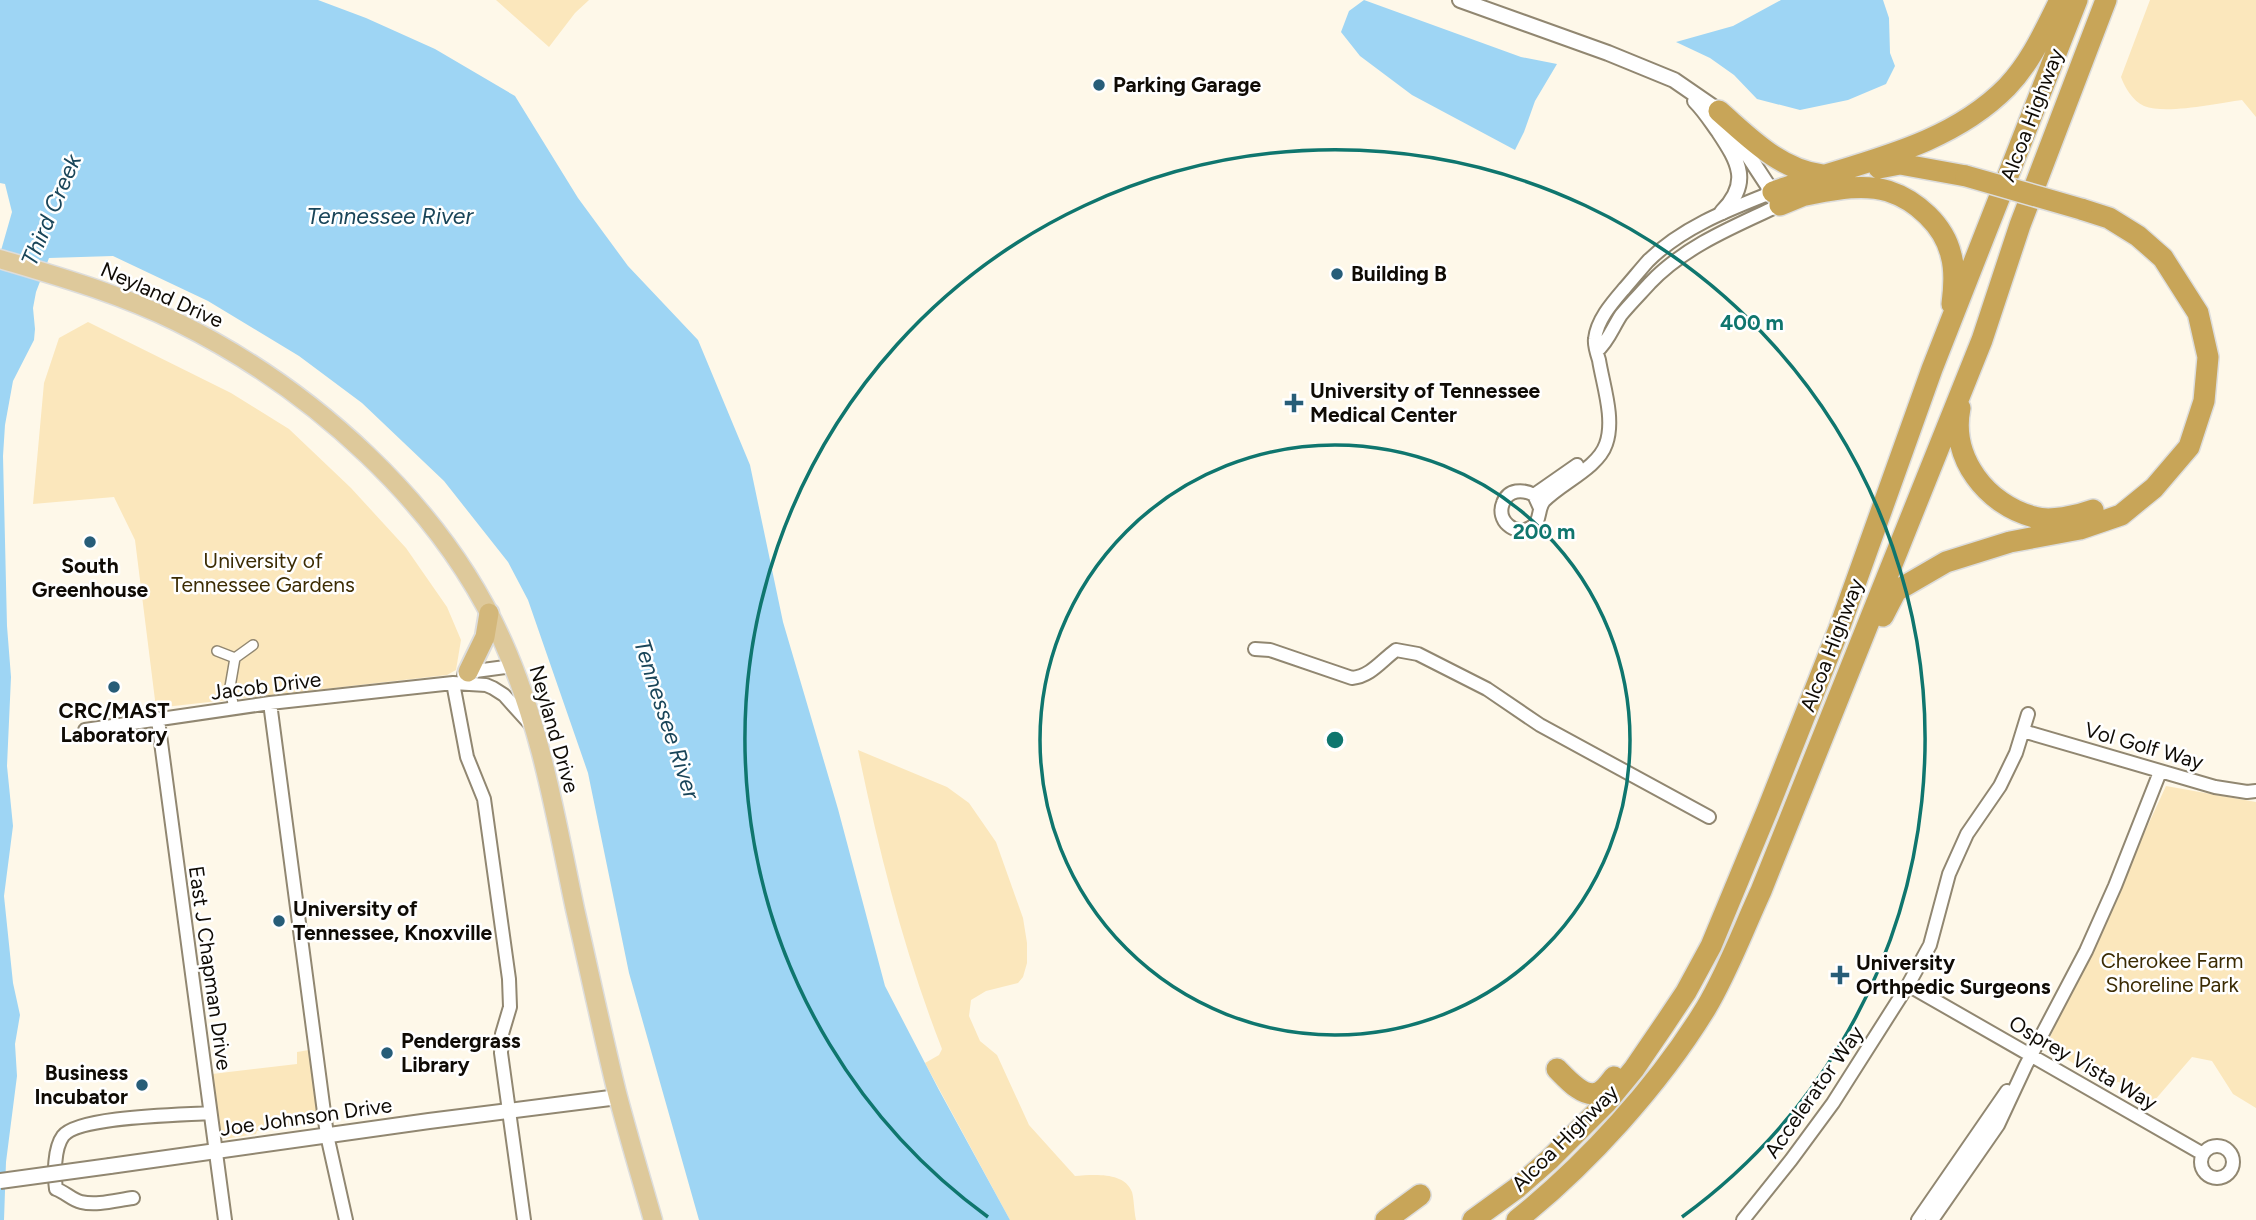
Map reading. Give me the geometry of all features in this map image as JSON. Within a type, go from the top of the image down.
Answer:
[{"type":"highway","points":[[1777,199],[1820,175],[1896,154],[1929,141],[1988,104],[2008,86],[2031,55],[2044,36],[2060,0]]},
{"type":"highway","name":"Alcoa Highway","points":[[1473,1220],[1517,1188],[1550,1159],[1606,1103],[1634,1069],[1693,980],[1711,946],[1839,629],[1949,327],[2077,0]]},
{"type":"highway","name":"Alcoa Highway","points":[[1517,1220],[1549,1194],[1630,1110],[1672,1058],[1706,1008],[1728,966],[1758,898],[1982,340],[2020,225],[2106,0]]},
{"type":"highway","points":[[1718,111],[1768,155],[1793,168],[1820,175],[1900,164],[2079,215],[2109,218],[2138,236],[2163,258],[2198,313],[2208,357],[2204,401],[2189,447],[2154,488],[2121,515],[2080,529],[2010,541],[1946,562],[1896,591],[1863,652],[1800,793]]},
{"type":"highway","points":[[1806,195],[1829,184],[1860,178],[1902,175],[1965,183]]},
{"type":"highway","points":[[1777,199],[1857,188],[1886,191],[1911,202],[1937,224],[1951,254],[1954,290],[1949,327]]},
{"type":"highway","points":[[1965,382],[1957,423],[1962,455],[1982,487],[2005,505],[2036,518],[2076,516],[2114,503],[2144,479],[2177,440],[2191,398],[2194,358],[2185,318],[2153,267],[2130,246],[2079,215]]},
{"type":"highway","points":[[460,678],[478,654],[485,637],[489,613]]},
{"type":"highway","points":[[1557,1069],[1572,1084],[1589,1094],[1596,1094],[1612,1079],[1649,1031],[1743,870]]},
{"type":"highway","points":[[1386,1220],[1420,1195]]},
{"type":"main road","name":"Neyland Drive","points":[[0,258],[102,290],[177,322],[219,344],[297,396],[335,427],[401,490],[442,538],[489,613],[513,666],[535,729],[618,1097],[653,1220]]},
{"type":"street","points":[[1460,0],[1608,53],[1674,80],[1718,111],[1777,199]]},
{"type":"street","points":[[1674,80],[1706,112],[1737,162],[1740,176],[1738,190],[1723,212]]},
{"type":"street","points":[[1540,508],[1534,495],[1522,491],[1509,494],[1502,505],[1502,518],[1511,527],[1523,530],[1535,524],[1544,502],[1601,454],[1606,444],[1608,404],[1594,341],[1605,313],[1650,259],[1681,236],[1723,212],[1777,199]]},
{"type":"street","points":[[1597,351],[1622,315],[1653,280],[1689,252],[1777,199]]},
{"type":"street","points":[[1534,495],[1590,455],[1607,431]]},
{"type":"street","points":[[233,704],[230,687],[234,658],[253,645]]},
{"type":"street","points":[[1255,649],[1270,650],[1352,678],[1363,677],[1396,650],[1418,654],[1487,689],[1540,724],[1709,817]]},
{"type":"street","points":[[217,651],[234,658]]},
{"type":"street","name":"Jacob Drive","points":[[85,730],[460,678],[513,666]]},
{"type":"street","points":[[460,678],[467,757],[484,799],[509,979],[510,1004],[501,1046],[524,1220]]},
{"type":"street","name":"Jacob Drive","points":[[460,678],[486,685],[504,695],[535,729]]},
{"type":"street","points":[[270,703],[327,1135],[346,1220]]},
{"type":"street","name":"Accelerator Way","points":[[1743,1220],[1833,1103],[1930,946],[1949,874],[1967,834],[2000,786],[2016,753],[2028,714]]},
{"type":"street","name":"East J Chapman Drive","points":[[158,720],[225,1220]]},
{"type":"street","name":"Vol Golf Way","points":[[2023,731],[2215,787],[2256,791]]},
{"type":"street","points":[[1932,1220],[1997,1125],[2086,951],[2160,772]]},
{"type":"street","name":"Osprey Vista Way","points":[[1908,985],[2028,1061],[2203,1153]]},
{"type":"street","points":[[1918,1220],[2028,1061]]},
{"type":"street","name":"Joe Johnson Drive","points":[[0,1181],[618,1097]]},
{"type":"street","points":[[133,1198],[96,1203],[79,1202],[64,1191],[56,1189],[58,1146],[63,1136],[78,1126],[100,1122],[210,1113]]},
{"type":"green space","points":[[496,0],[589,0],[575,13],[549,47]]},
{"type":"green space","points":[[2150,0],[2256,0],[2256,117],[2242,100],[2165,109],[2144,106],[2133,98],[2121,77]]},
{"type":"green space","name":"University of Tennessee Gardens","points":[[88,322],[231,393],[289,429],[351,488],[406,548],[447,607],[461,640],[456,670],[447,675],[156,708],[135,540],[114,497],[33,504],[44,383],[59,338]]},
{"type":"green space","points":[[858,750],[947,787],[969,803],[996,842],[1023,918],[1027,963],[1018,983],[986,991],[971,1000],[969,1016],[980,1041],[997,1055],[1029,1125],[1075,1176],[1115,1177],[1128,1185],[1133,1195],[1136,1220],[1010,1220],[925,1063],[939,1055],[942,1049],[916,976],[894,901]]},
{"type":"green space","name":"Cherokee Farm Shoreline Park","points":[[2166,786],[2256,802],[2256,1108],[2233,1094],[2212,1061],[2192,1057],[2154,1101],[2119,1082],[2106,1084],[2046,1046]]},
{"type":"green space","points":[[309,1050],[318,1117],[315,1122],[225,1139],[220,1137],[210,1080],[212,1074],[297,1064],[297,1052]]},
{"type":"water","name":"Tennessee River","points":[[0,0],[318,0],[435,49],[515,96],[578,198],[628,266],[698,340],[750,465],[783,622],[838,809],[885,986],[1010,1220],[699,1220],[629,973],[588,773],[528,600],[508,562],[444,481],[362,403],[299,356],[208,301],[113,256],[49,258],[33,308],[34,340],[13,381],[5,425],[3,456],[7,626],[11,677],[7,766],[13,826],[4,896],[13,983],[20,1015],[15,1044],[17,1076],[6,1162],[4,1220],[0,1220],[0,254],[12,212],[5,184],[0,183]]},
{"type":"water","points":[[1364,0],[1521,57],[1557,64],[1535,101],[1515,150],[1412,95],[1360,56],[1341,32],[1349,11]]},
{"type":"water","points":[[1781,0],[1883,0],[1889,18],[1890,53],[1895,66],[1886,84],[1848,100],[1800,110],[1757,99],[1734,75],[1710,58],[1676,42],[1733,26]]},
{"type":"place","name":"Parking Garage","points":[[1099,85]]},
{"type":"place","name":"Building B","points":[[1337,274]]},
{"type":"place","name":"University of Tennessee Medical Center","points":[[1294,403]]},
{"type":"place","name":"South Greenhouse","points":[[90,542]]},
{"type":"place","name":"CRC/MAST Laboratory","points":[[114,687]]},
{"type":"place","name":"University of Tennessee, Knoxville","points":[[279,921]]},
{"type":"place","name":"University Orthpedic Surgeons","points":[[1840,975]]},
{"type":"place","name":"Pendergrass Library","points":[[387,1053]]},
{"type":"place","name":"Business Incubator","points":[[142,1085]]},
{"type":"water label","name":"Third Creek","points":[[51,210]]}]
